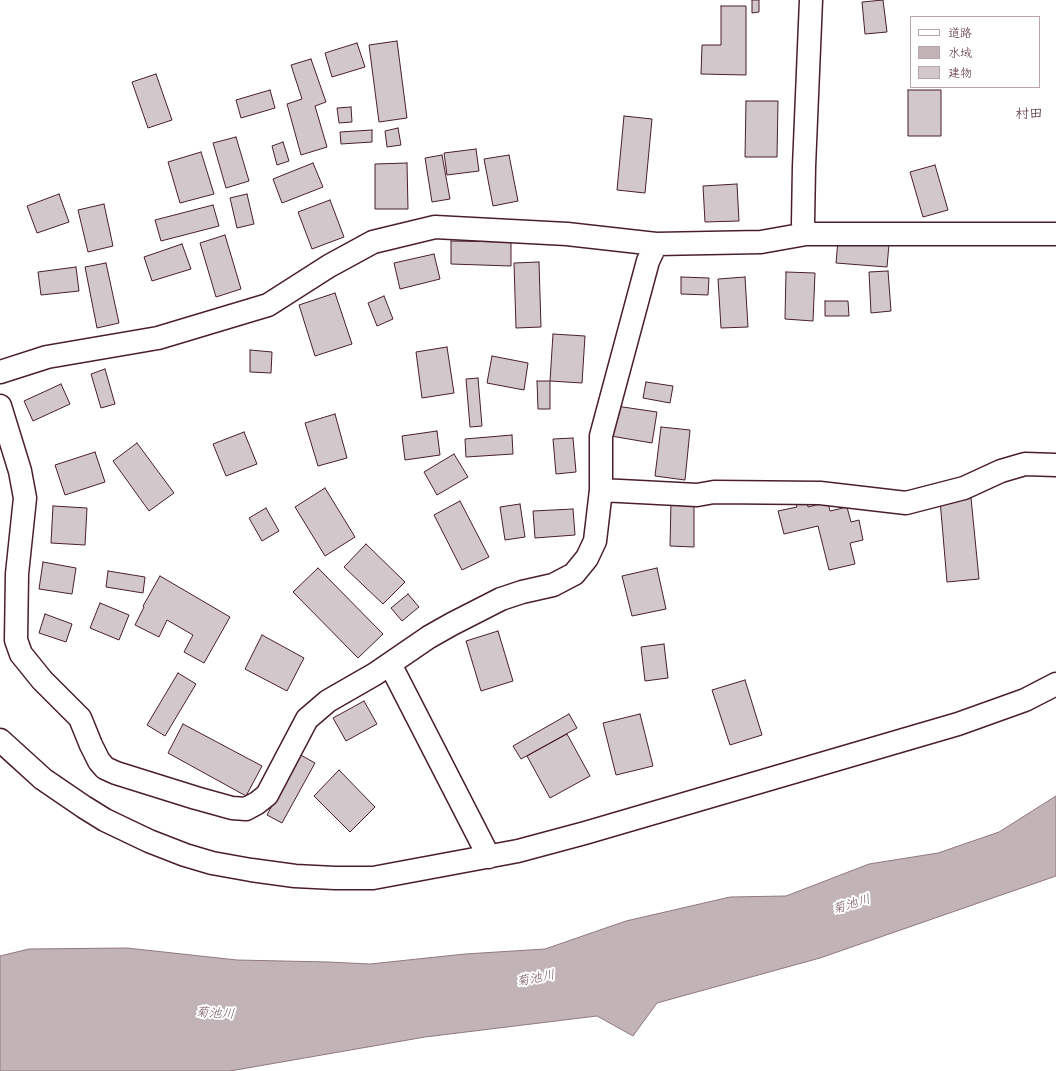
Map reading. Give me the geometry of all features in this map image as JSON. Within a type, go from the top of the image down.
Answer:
[{"type":"street","points":[[806,234],[803,223],[804,167],[811,0]]},
{"type":"street","points":[[0,372],[47,357],[158,338],[268,305],[319,272],[373,242],[420,230],[435,228],[567,234],[656,244],[761,242],[806,234],[1056,234]]},
{"type":"street","points":[[0,406],[20,471],[25,498],[17,574],[16,640],[21,654],[29,666],[80,718],[99,761],[105,768],[116,773],[196,798],[232,808],[246,809],[267,795],[307,718],[328,701],[390,664],[428,637],[478,610],[522,592],[553,585],[574,574],[586,558],[595,541],[601,490],[601,436],[648,261],[656,244]]},
{"type":"street","points":[[601,490],[697,495],[714,492],[820,493],[852,495],[906,503],[964,488],[1001,471],[1025,464],[1056,465]]},
{"type":"street","points":[[390,664],[489,857]]},
{"type":"street","points":[[0,740],[43,779],[105,820],[149,841],[212,863],[295,876],[373,878],[489,857],[585,833],[884,747],[958,724],[1025,700],[1056,684]]},
{"type":"water","name":"菊池川","points":[[1056,796],[1056,876],[820,958],[657,1003],[633,1036],[597,1016],[425,1037],[230,1071],[0,1071],[0,956],[29,949],[127,948],[237,960],[370,964],[465,954],[545,949],[626,921],[730,897],[786,896],[869,864],[938,853],[999,832]]},
{"type":"building","points":[[752,0],[759,0],[759,12],[752,13]]},
{"type":"building","points":[[883,0],[887,32],[865,34],[862,2]]},
{"type":"building","points":[[721,6],[746,6],[746,75],[701,74],[702,45],[721,45]]},
{"type":"building","points":[[397,41],[407,118],[379,122],[369,45]]},
{"type":"building","points":[[357,43],[365,67],[332,77],[325,53]]},
{"type":"building","points":[[311,59],[326,102],[315,106],[327,147],[301,155],[287,104],[302,99],[291,65]]},
{"type":"building","points":[[156,74],[172,120],[148,128],[132,82]]},
{"type":"building","points":[[270,90],[275,108],[241,118],[236,100]]},
{"type":"building","points":[[908,90],[941,90],[941,136],[908,136]]},
{"type":"building","points":[[746,101],[778,101],[777,157],[745,157]]},
{"type":"building","points":[[351,107],[352,122],[339,123],[337,108]]},
{"type":"building","points":[[624,116],[652,119],[645,193],[617,190]]},
{"type":"building","points":[[398,128],[401,145],[387,147],[385,131]]},
{"type":"building","points":[[372,130],[372,142],[341,144],[340,132]]},
{"type":"building","points":[[236,137],[249,181],[226,188],[213,143]]},
{"type":"building","points":[[283,142],[289,161],[277,165],[272,146]]},
{"type":"building","points":[[476,149],[479,171],[447,175],[444,153]]},
{"type":"building","points":[[201,152],[214,194],[180,203],[168,162]]},
{"type":"building","points":[[442,155],[450,199],[432,202],[425,158]]},
{"type":"building","points":[[509,155],[518,201],[493,206],[484,159]]},
{"type":"building","points":[[313,163],[323,187],[282,203],[273,179]]},
{"type":"building","points":[[407,163],[408,209],[375,209],[375,164]]},
{"type":"building","points":[[935,165],[948,210],[923,217],[910,172]]},
{"type":"building","points":[[737,184],[739,221],[705,222],[703,186]]},
{"type":"building","points":[[59,194],[69,222],[37,233],[27,206]]},
{"type":"building","points":[[247,194],[254,224],[237,228],[230,198]]},
{"type":"building","points":[[330,200],[344,237],[312,249],[298,212]]},
{"type":"building","points":[[104,204],[113,246],[88,252],[78,210]]},
{"type":"building","points":[[213,205],[219,226],[161,241],[155,220]]},
{"type":"building","points":[[225,235],[241,289],[216,297],[200,243]]},
{"type":"building","points":[[838,240],[889,244],[887,267],[836,263]]},
{"type":"building","points":[[451,241],[511,242],[511,266],[451,264]]},
{"type":"building","points":[[182,244],[191,269],[152,281],[144,257]]},
{"type":"building","points":[[434,254],[440,279],[400,289],[394,263]]},
{"type":"building","points":[[539,262],[541,327],[516,328],[514,263]]},
{"type":"building","points":[[106,263],[119,323],[97,328],[85,267]]},
{"type":"building","points":[[76,267],[79,291],[41,295],[38,272]]},
{"type":"building","points":[[888,271],[891,311],[871,313],[869,272]]},
{"type":"building","points":[[786,272],[815,273],[813,321],[785,319]]},
{"type":"building","points":[[681,277],[709,278],[708,295],[681,294]]},
{"type":"building","points":[[745,277],[748,327],[721,328],[718,279]]},
{"type":"building","points":[[335,293],[352,344],[315,356],[299,305]]},
{"type":"building","points":[[384,296],[393,319],[377,326],[368,303]]},
{"type":"building","points":[[825,301],[848,301],[849,316],[825,316]]},
{"type":"building","points":[[553,334],[585,336],[582,383],[550,381]]},
{"type":"building","points":[[447,347],[454,393],[422,398],[416,352]]},
{"type":"building","points":[[250,350],[272,352],[271,373],[250,372]]},
{"type":"building","points":[[492,356],[528,363],[524,390],[487,383]]},
{"type":"building","points":[[105,369],[115,404],[101,408],[91,374]]},
{"type":"building","points":[[478,378],[482,426],[470,427],[466,379]]},
{"type":"building","points":[[537,381],[550,381],[550,409],[538,409]]},
{"type":"building","points":[[646,382],[673,386],[670,403],[643,398]]},
{"type":"building","points":[[61,384],[70,404],[33,421],[24,401]]},
{"type":"building","points":[[616,406],[657,412],[652,443],[611,436]]},
{"type":"building","points":[[335,414],[347,458],[318,466],[305,423]]},
{"type":"building","points":[[661,427],[690,430],[685,480],[655,476]]},
{"type":"building","points":[[437,431],[440,455],[405,460],[402,436]]},
{"type":"building","points":[[244,432],[257,464],[226,476],[213,444]]},
{"type":"building","points":[[512,435],[513,454],[466,457],[465,439]]},
{"type":"building","points":[[573,438],[576,472],[556,474],[553,439]]},
{"type":"building","points":[[137,443],[174,493],[149,511],[113,461]]},
{"type":"building","points":[[95,452],[105,482],[65,495],[55,465]]},
{"type":"building","points":[[454,454],[468,477],[437,495],[424,472]]},
{"type":"building","points":[[325,488],[355,537],[325,556],[295,507]]},
{"type":"building","points":[[971,498],[979,579],[947,582],[940,500]]},
{"type":"building","points":[[460,501],[489,557],[462,570],[434,515]]},
{"type":"building","points":[[807,501],[808,507],[828,502],[830,511],[847,507],[851,522],[859,520],[863,540],[850,543],[855,564],[829,570],[818,526],[784,534],[778,511],[797,507],[796,504]]},
{"type":"building","points":[[671,502],[694,503],[694,547],[670,546]]},
{"type":"building","points":[[520,504],[525,537],[505,540],[500,507]]},
{"type":"building","points":[[53,506],[87,508],[85,545],[51,543]]},
{"type":"building","points":[[266,508],[279,531],[262,541],[249,518]]},
{"type":"building","points":[[573,509],[575,535],[535,538],[533,511]]},
{"type":"building","points":[[366,544],[405,582],[383,604],[344,567]]},
{"type":"building","points":[[43,562],[76,568],[72,594],[39,589]]},
{"type":"building","points":[[318,568],[383,634],[358,658],[293,592]]},
{"type":"building","points":[[657,568],[666,609],[632,616],[622,576]]},
{"type":"building","points":[[108,571],[145,577],[143,593],[106,587]]},
{"type":"building","points":[[160,576],[230,617],[204,663],[184,652],[193,635],[167,620],[159,637],[135,625],[144,607],[143,606]]},
{"type":"building","points":[[408,594],[419,607],[402,621],[391,608]]},
{"type":"building","points":[[100,603],[129,615],[119,640],[90,628]]},
{"type":"building","points":[[45,614],[72,624],[66,642],[39,633]]},
{"type":"building","points":[[498,631],[513,681],[481,691],[466,641]]},
{"type":"building","points":[[262,635],[304,658],[287,691],[245,669]]},
{"type":"building","points":[[664,644],[668,678],[645,681],[641,647]]},
{"type":"building","points":[[178,673],[196,684],[165,736],[147,725]]},
{"type":"building","points":[[745,680],[762,735],[730,745],[712,690]]},
{"type":"building","points":[[364,701],[377,724],[346,741],[333,718]]},
{"type":"building","points":[[569,714],[577,728],[521,759],[513,746]]},
{"type":"building","points":[[640,714],[653,766],[616,775],[603,723]]},
{"type":"building","points":[[183,724],[262,766],[246,796],[168,753]]},
{"type":"building","points":[[567,734],[590,776],[550,798],[527,756]]},
{"type":"building","points":[[299,754],[315,763],[282,823],[267,815]]},
{"type":"building","points":[[339,770],[375,807],[350,832],[314,796]]},
{"type":"district","name":"村田","points":[[1029,116]]}]
